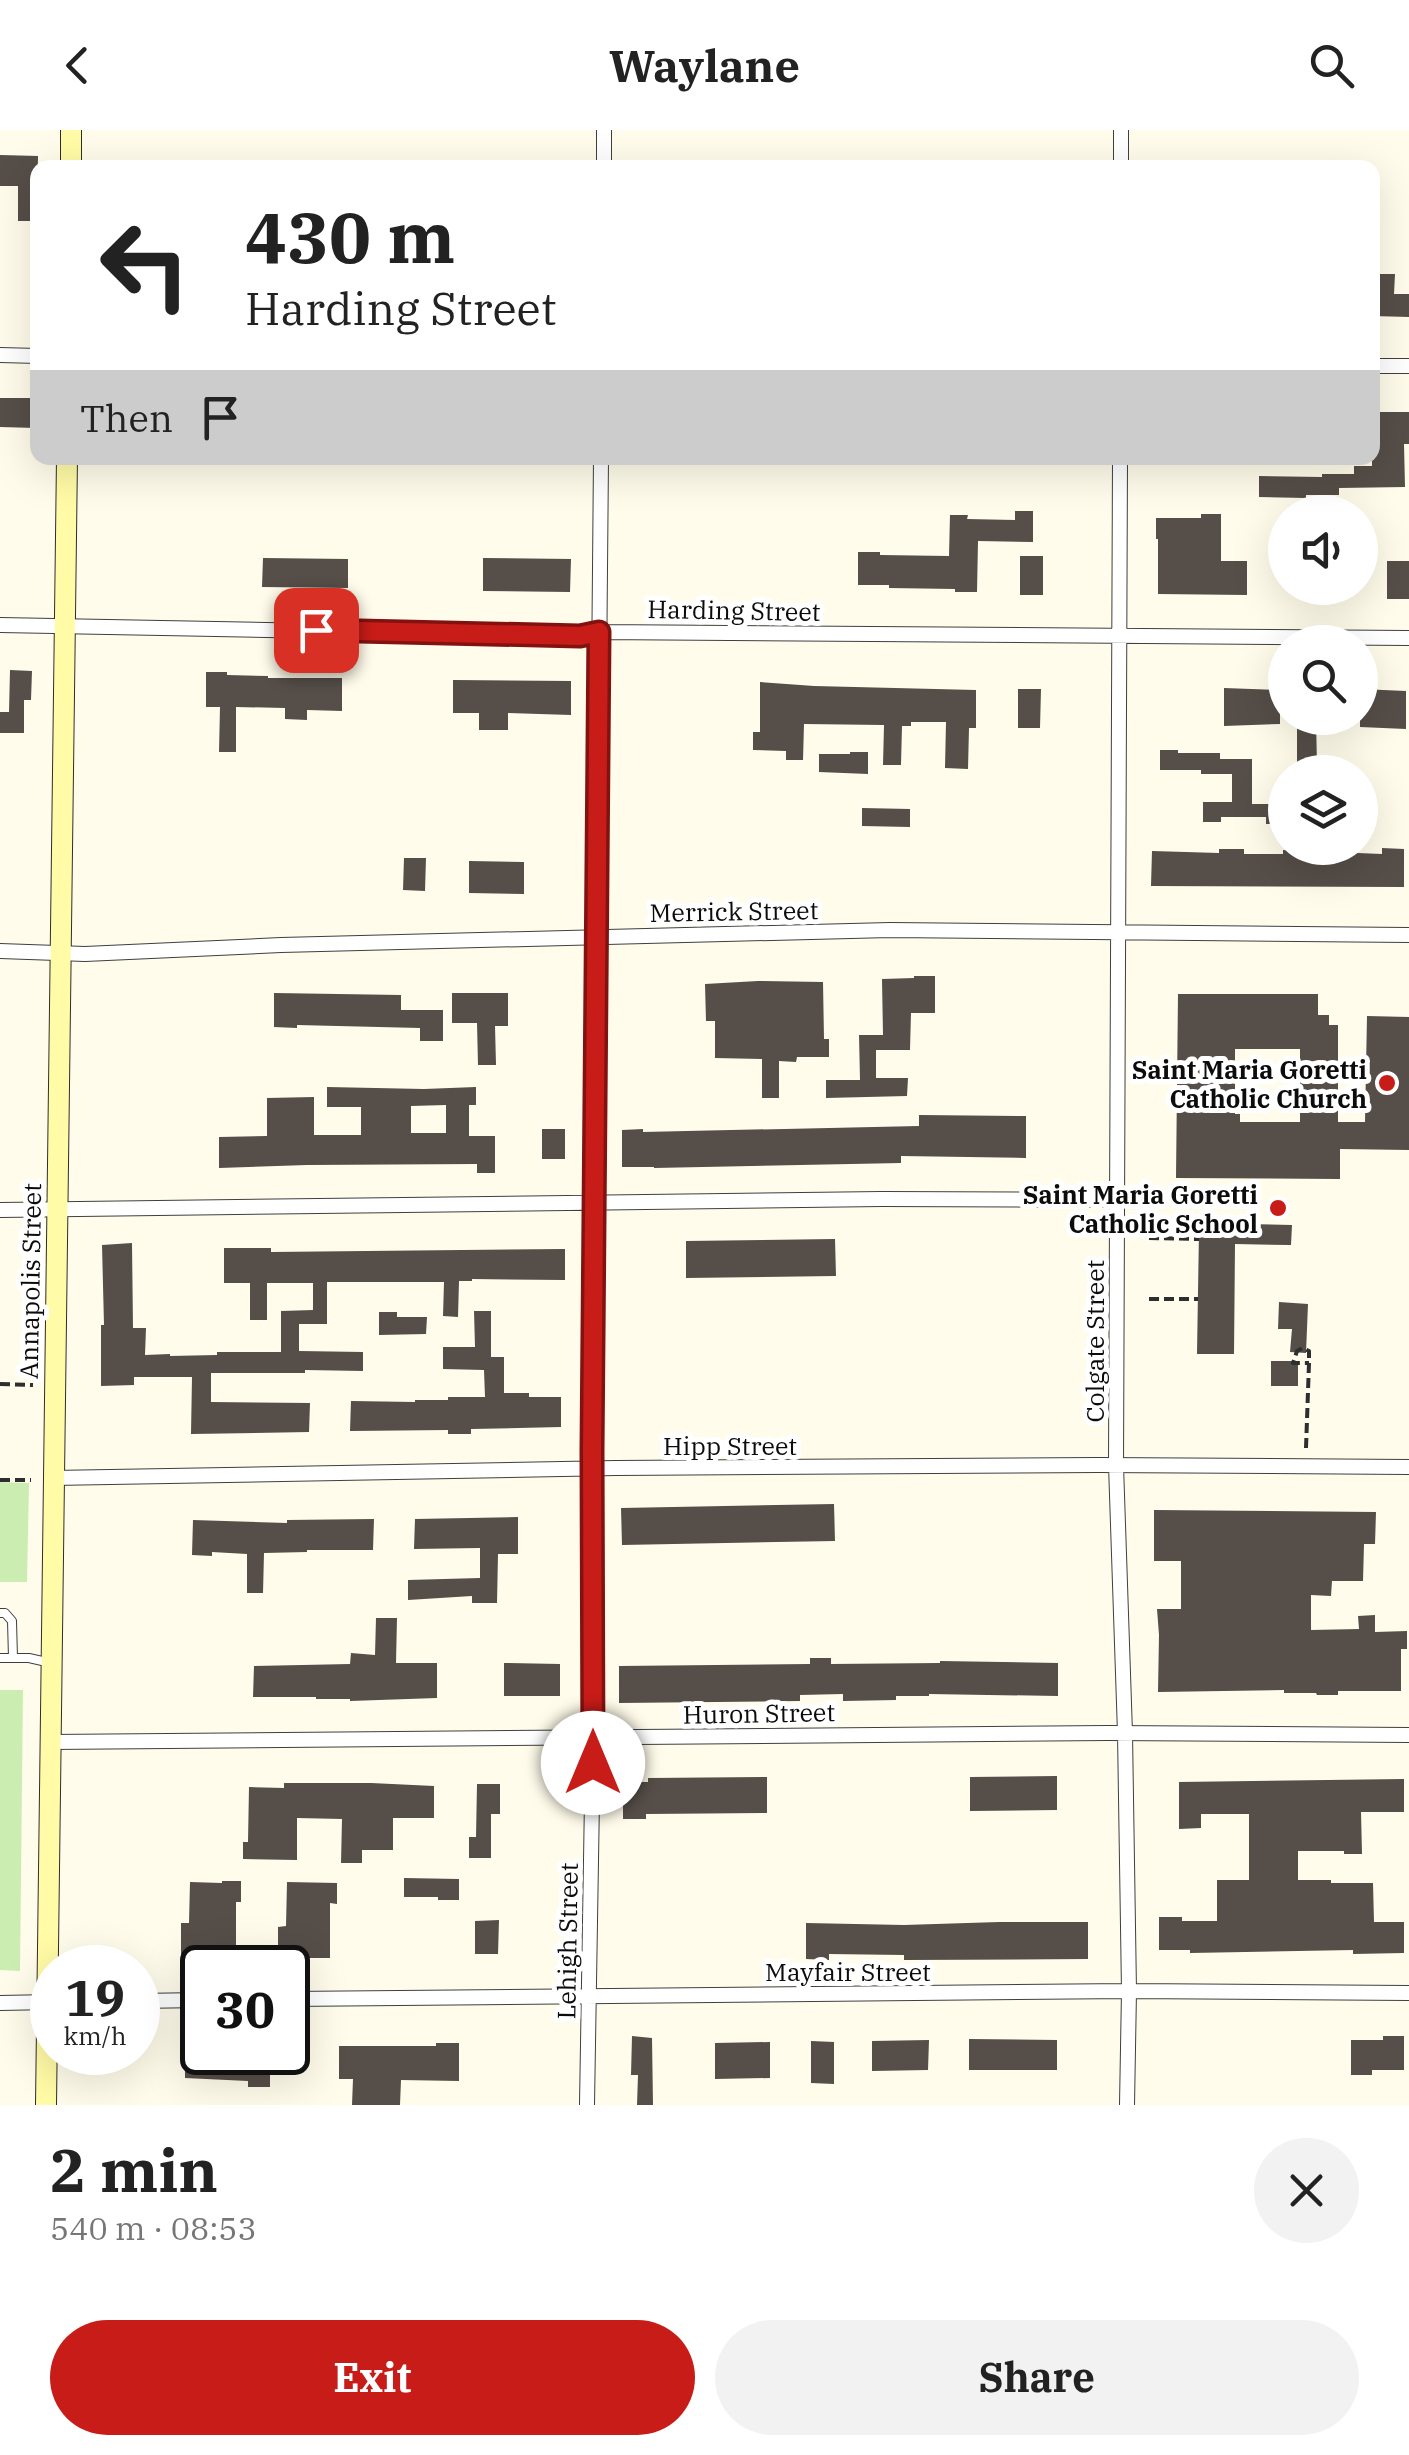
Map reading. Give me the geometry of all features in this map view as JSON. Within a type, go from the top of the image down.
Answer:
[{"type":"street","points":[[71,130],[71,160]]},
{"type":"street","points":[[604,130],[604,160]]},
{"type":"street","points":[[1121,130],[1121,160]]},
{"type":"street","points":[[0,355],[30,356]]},
{"type":"street","points":[[1380,366],[1409,366]]},
{"type":"street","name":"Annapolis Street","points":[[50,1945],[50,1663],[42,1479],[56,1210],[67,465]]},
{"type":"street","name":"Lehigh Street","points":[[586,2105],[593,1738],[601,465]]},
{"type":"street","name":"Colgate Street","points":[[1120,465],[1116,1465],[1125,1733],[1128,2105]]},
{"type":"street","name":"Harding Street","points":[[0,625],[580,636],[599,632],[1409,638]]},
{"type":"street","name":"Merrick Street","points":[[0,952],[890,930],[1409,935]]},
{"type":"street","points":[[0,1210],[863,1199],[1117,1200]]},
{"type":"street","name":"Hipp Street","points":[[42,1479],[592,1468],[1409,1467]]},
{"type":"street","name":"Huron Street","points":[[50,1742],[1409,1734]]},
{"type":"street","name":"Mayfair Street","points":[[310,1999],[1129,1991],[1409,1993]]},
{"type":"street","points":[[0,2002],[30,2002]]},
{"type":"street","name":"Annapolis Street","points":[[46,2105],[47,2075]]},
{"type":"lane","points":[[0,1612],[12,1621],[12,1658]]},
{"type":"lane","points":[[0,1658],[50,1663]]},
{"type":"path","points":[[1149,1238],[1199,1239]]},
{"type":"path","points":[[1149,1299],[1198,1299]]},
{"type":"path","points":[[1306,1448],[1309,1363]]},
{"type":"path","points":[[0,1384],[33,1385]]},
{"type":"path","points":[[0,1480],[42,1479]]},
{"type":"green space","points":[[0,1482],[29,1483],[27,1582],[0,1582]]},
{"type":"green space","points":[[0,1690],[23,1690],[20,1971],[0,1970]]},
{"type":"building","points":[[0,155],[38,156],[38,160],[30,160],[30,221],[18,221],[18,186],[0,186]]},
{"type":"building","points":[[1380,274],[1395,274],[1394,294],[1409,294],[1409,317],[1380,316]]},
{"type":"building","points":[[0,398],[30,398],[30,428],[0,427]]},
{"type":"building","points":[[1380,412],[1409,412],[1409,444],[1404,444],[1405,487],[1339,488],[1339,495],[1259,497],[1259,476],[1354,474],[1354,466],[1380,465]]},
{"type":"building","points":[[1015,511],[1033,511],[1033,542],[978,541],[977,592],[858,585],[858,552],[949,556],[950,515],[1015,520]]},
{"type":"building","points":[[1201,514],[1221,514],[1221,561],[1247,561],[1247,595],[1158,594],[1156,518],[1201,518]]},
{"type":"building","points":[[1020,556],[1043,556],[1043,595],[1020,595]]},
{"type":"building","points":[[263,558],[348,559],[348,588],[262,587]]},
{"type":"building","points":[[483,558],[571,559],[570,592],[483,591]]},
{"type":"building","points":[[1387,561],[1409,561],[1409,599],[1387,599]]},
{"type":"building","points":[[10,670],[32,671],[31,700],[24,700],[24,733],[0,733],[0,712],[9,712]]},
{"type":"building","points":[[206,672],[268,678],[342,678],[342,711],[307,710],[307,720],[285,719],[285,708],[236,707],[236,752],[219,752],[220,707],[206,707]]},
{"type":"building","points":[[453,680],[571,681],[571,715],[508,713],[508,730],[479,730],[479,713],[453,713]]},
{"type":"building","points":[[760,682],[976,690],[976,728],[969,728],[968,769],[945,768],[946,722],[911,722],[911,726],[902,726],[901,765],[883,765],[884,725],[804,724],[803,760],[786,760],[786,751],[753,750],[753,732],[760,732]]},
{"type":"building","points":[[1224,688],[1268,690],[1268,724],[1224,726]]},
{"type":"building","points":[[1018,689],[1041,689],[1040,728],[1018,728]]},
{"type":"building","points":[[1378,690],[1406,691],[1406,729],[1378,728]]},
{"type":"building","points":[[1297,735],[1316,735],[1317,755],[1297,755]]},
{"type":"building","points":[[1160,750],[1220,753],[1220,759],[1252,759],[1252,804],[1268,804],[1268,824],[1266,817],[1221,817],[1221,822],[1203,822],[1203,802],[1232,802],[1232,774],[1160,770]]},
{"type":"building","points":[[868,752],[868,774],[819,772],[819,754]]},
{"type":"building","points":[[862,808],[910,809],[910,827],[862,826]]},
{"type":"building","points":[[1382,848],[1404,849],[1404,887],[1151,886],[1152,851],[1219,853],[1219,849],[1244,849],[1244,854],[1268,854],[1268,865],[1378,865],[1378,854],[1382,854]]},
{"type":"building","points":[[404,858],[426,858],[425,891],[403,890]]},
{"type":"building","points":[[469,861],[524,862],[524,894],[469,893]]},
{"type":"building","points":[[935,976],[935,1013],[911,1013],[910,1050],[876,1050],[876,1078],[908,1078],[907,1096],[826,1098],[826,1080],[860,1080],[859,1035],[883,1035],[882,979]]},
{"type":"building","points":[[823,982],[824,1039],[829,1039],[829,1057],[779,1061],[779,1098],[762,1098],[762,1059],[715,1058],[715,1021],[706,1021],[705,984]]},
{"type":"building","points":[[274,993],[401,995],[401,1010],[443,1010],[443,1041],[420,1041],[420,1028],[274,1027]]},
{"type":"building","points":[[452,993],[508,993],[508,1026],[495,1026],[496,1065],[478,1065],[477,1023],[452,1023]]},
{"type":"building","name":"Saint Maria Goretti Catholic School","points":[[1178,994],[1318,994],[1318,1015],[1329,1015],[1329,1025],[1338,1025],[1338,1122],[1365,1122],[1367,1016],[1409,1017],[1409,1150],[1340,1149],[1340,1179],[1176,1178]],"holes":[[[1235,1049],[1300,1049],[1300,1122],[1240,1122],[1240,1114],[1235,1114]]]},
{"type":"building","points":[[327,1087],[476,1087],[476,1105],[469,1105],[469,1136],[495,1136],[495,1173],[477,1173],[477,1164],[219,1168],[219,1137],[267,1136],[267,1098],[314,1097],[314,1135],[361,1135],[361,1107],[327,1107]],"holes":[[[446,1105],[446,1133],[411,1133],[411,1106]]]},
{"type":"building","points":[[919,1115],[1026,1116],[1026,1158],[901,1156],[901,1163],[622,1167],[622,1130],[919,1126]]},
{"type":"building","points":[[542,1129],[565,1129],[565,1159],[542,1159]]},
{"type":"building","points":[[1243,1224],[1292,1225],[1291,1245],[1235,1244],[1234,1354],[1197,1354],[1199,1231],[1243,1231]]},
{"type":"building","points":[[835,1239],[836,1276],[686,1278],[686,1241]]},
{"type":"building","points":[[132,1243],[133,1328],[146,1328],[145,1355],[281,1352],[281,1311],[313,1310],[313,1283],[267,1283],[267,1320],[250,1320],[250,1283],[224,1283],[224,1248],[271,1248],[271,1252],[565,1249],[565,1280],[459,1281],[458,1317],[443,1316],[444,1282],[327,1282],[327,1324],[299,1324],[299,1351],[363,1352],[363,1371],[211,1373],[211,1402],[310,1403],[309,1432],[191,1434],[192,1377],[134,1377],[134,1385],[101,1386],[102,1245]]},
{"type":"building","points":[[1279,1302],[1308,1304],[1306,1353],[1290,1352],[1292,1329],[1278,1329]]},
{"type":"building","points":[[474,1311],[491,1311],[491,1357],[504,1357],[504,1393],[561,1397],[561,1427],[471,1429],[471,1434],[448,1434],[448,1430],[350,1431],[351,1401],[485,1397],[484,1370],[443,1369],[443,1347],[475,1347]]},
{"type":"building","points":[[379,1312],[397,1312],[397,1317],[427,1317],[426,1334],[379,1335]]},
{"type":"building","points":[[1271,1361],[1298,1361],[1298,1386],[1271,1386]]},
{"type":"building","points":[[834,1504],[835,1541],[622,1545],[621,1508]]},
{"type":"building","points":[[1154,1510],[1376,1512],[1375,1544],[1364,1544],[1363,1581],[1332,1581],[1331,1596],[1311,1595],[1311,1630],[1359,1629],[1358,1616],[1375,1615],[1375,1632],[1407,1631],[1407,1649],[1401,1649],[1401,1691],[1338,1691],[1338,1695],[1284,1690],[1158,1692],[1157,1609],[1181,1609],[1181,1561],[1154,1561]]},
{"type":"building","points":[[518,1517],[518,1554],[498,1554],[497,1603],[472,1603],[472,1596],[408,1600],[408,1580],[480,1578],[480,1548],[414,1549],[415,1519]]},
{"type":"building","points":[[374,1519],[373,1550],[264,1553],[263,1593],[247,1593],[247,1554],[192,1555],[193,1520],[287,1523]]},
{"type":"building","points":[[376,1618],[397,1618],[396,1663],[437,1663],[437,1698],[350,1701],[253,1697],[254,1666],[350,1664],[351,1653],[375,1655]]},
{"type":"building","points":[[810,1658],[831,1658],[831,1664],[1058,1663],[1058,1696],[929,1694],[896,1696],[896,1700],[843,1701],[843,1694],[800,1695],[800,1701],[619,1703],[619,1666],[810,1664]]},
{"type":"building","points":[[504,1663],[560,1664],[560,1696],[504,1696]]},
{"type":"building","points":[[1057,1776],[1057,1810],[970,1811],[970,1777]]},
{"type":"building","points":[[767,1777],[767,1813],[646,1814],[646,1819],[623,1819],[623,1782],[648,1782],[648,1778]]},
{"type":"building","points":[[1404,1779],[1404,1812],[1361,1812],[1362,1854],[1298,1851],[1298,1880],[1373,1883],[1374,1922],[1404,1922],[1404,1953],[1159,1950],[1159,1917],[1217,1921],[1217,1880],[1249,1880],[1249,1814],[1201,1814],[1201,1828],[1179,1829],[1179,1782]]},
{"type":"building","points":[[284,1783],[434,1786],[434,1818],[393,1818],[393,1850],[362,1850],[362,1863],[341,1863],[342,1819],[297,1818],[297,1860],[243,1859],[243,1842],[248,1842],[249,1787],[284,1788]]},
{"type":"building","points":[[477,1784],[500,1784],[500,1814],[491,1814],[491,1858],[469,1858],[469,1837],[476,1837]]},
{"type":"building","points":[[404,1878],[459,1879],[459,1900],[404,1897]]},
{"type":"building","points":[[241,1881],[241,1902],[236,1902],[236,1945],[181,1945],[181,1923],[189,1923],[190,1882]]},
{"type":"building","points":[[287,1882],[337,1883],[337,1904],[330,1903],[330,1958],[310,1958],[310,1945],[278,1945],[278,1927],[286,1926]]},
{"type":"building","points":[[499,1920],[498,1954],[475,1954],[475,1921]]},
{"type":"building","points":[[1088,1922],[1088,1959],[904,1960],[904,1955],[829,1954],[829,1960],[806,1959],[806,1923]]},
{"type":"building","points":[[632,2036],[652,2038],[653,2105],[637,2105],[638,2075],[631,2075]]},
{"type":"building","points":[[1383,2036],[1404,2036],[1404,2070],[1372,2070],[1372,2075],[1351,2075],[1351,2040],[1383,2040]]},
{"type":"building","points":[[969,2039],[1057,2040],[1057,2070],[969,2070]]},
{"type":"building","points":[[929,2040],[928,2070],[872,2071],[872,2041]]},
{"type":"building","points":[[811,2041],[834,2042],[834,2084],[811,2083]]},
{"type":"building","points":[[770,2042],[770,2078],[715,2079],[715,2043]]},
{"type":"building","points":[[459,2043],[459,2081],[401,2080],[400,2105],[352,2105],[353,2079],[339,2079],[339,2046]]},
{"type":"building","points":[[270,2075],[270,2087],[248,2087],[248,2081],[185,2078]]},
{"type":"place","name":"Saint Maria Goretti Catholic Church","points":[[1387,1083]]},
{"type":"place","name":"Saint Maria Goretti Catholic School","points":[[1278,1208]]},
{"type":"route","points":[[316,630],[580,636],[599,632],[593,1763]]}]
